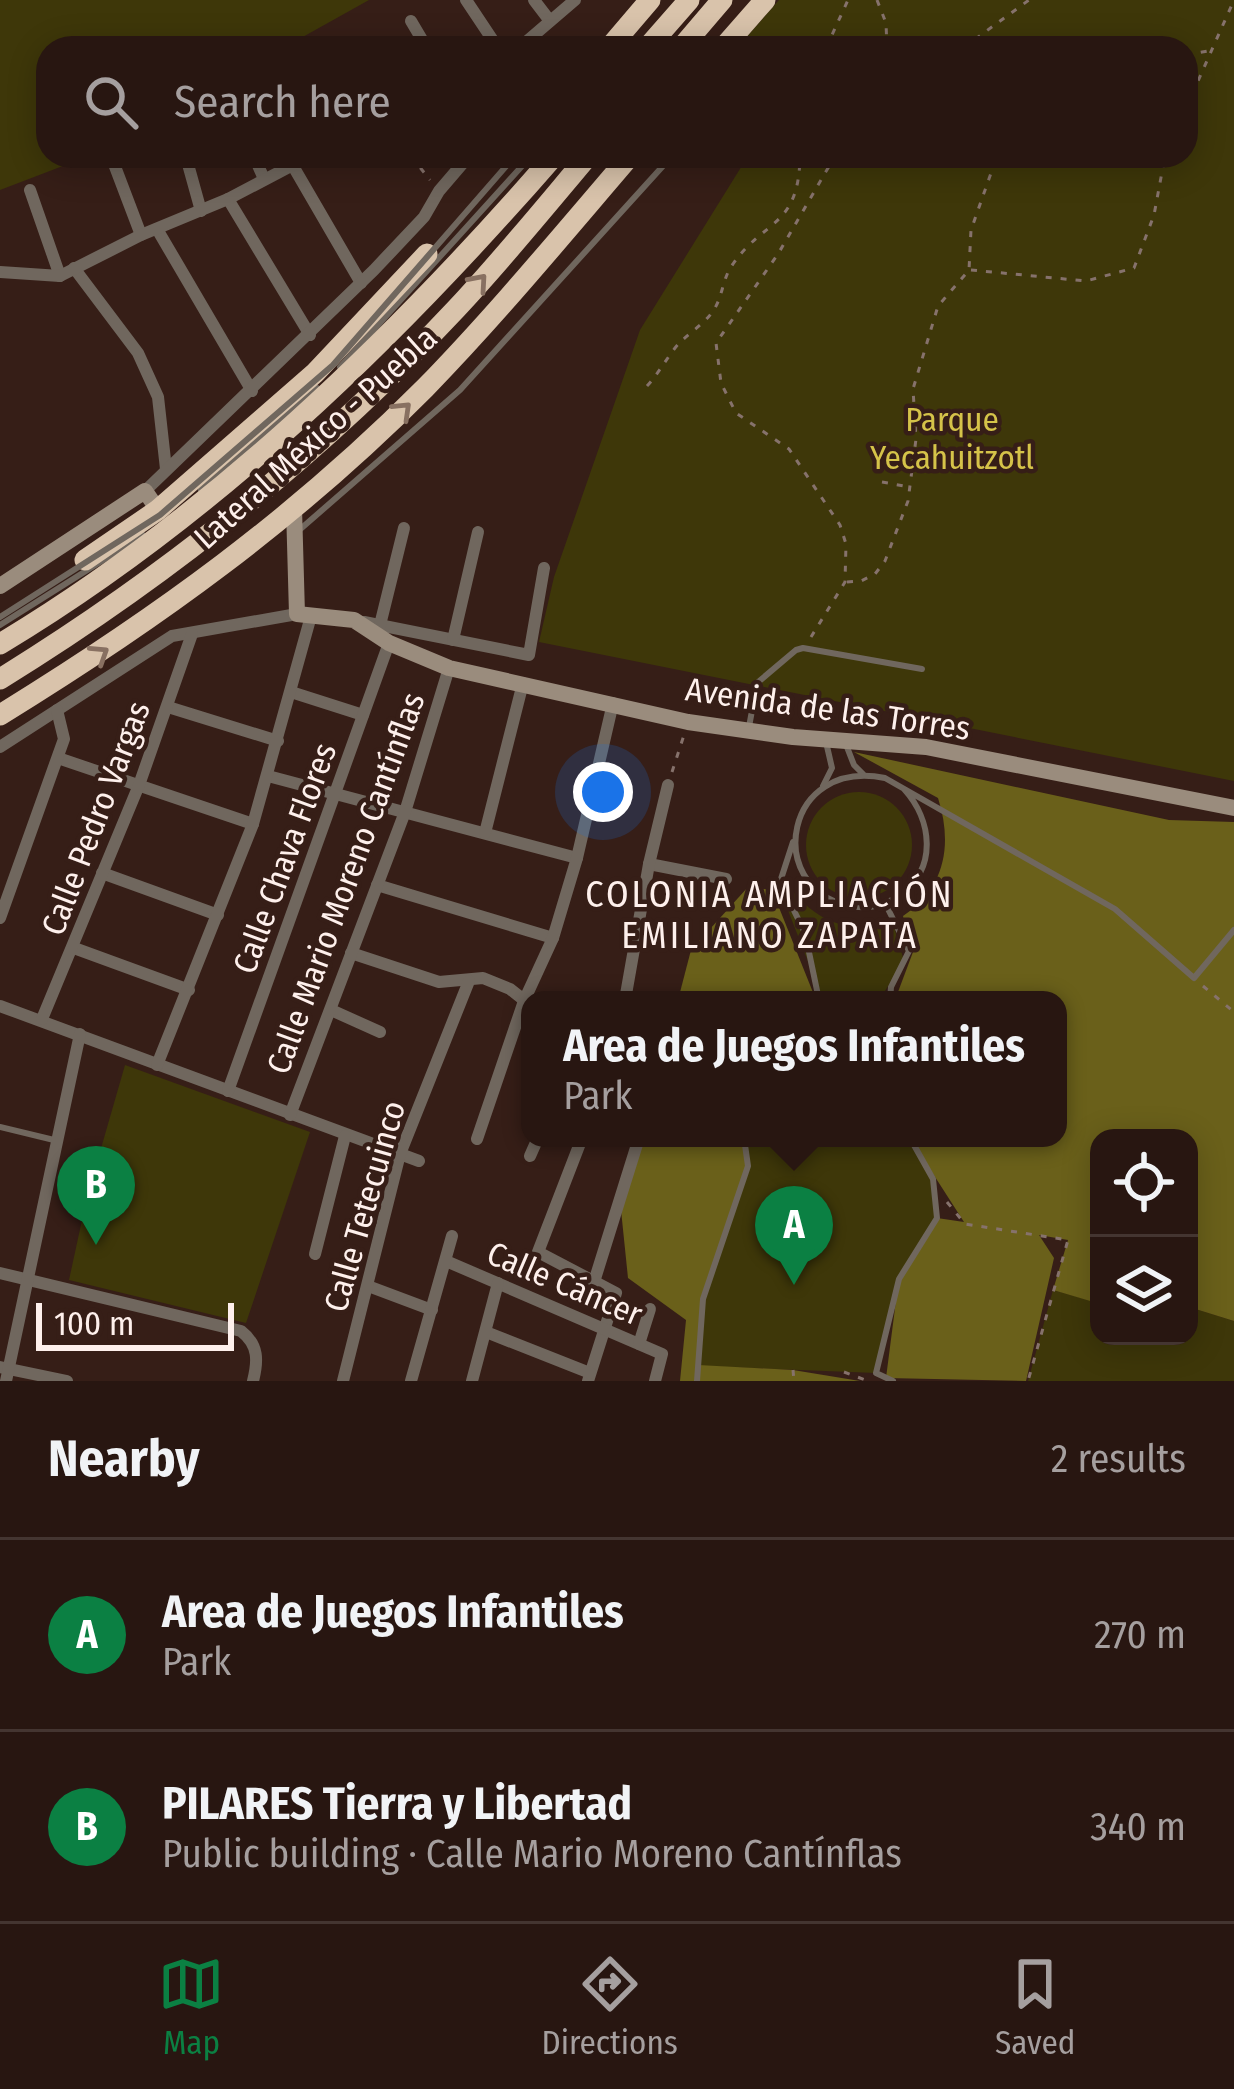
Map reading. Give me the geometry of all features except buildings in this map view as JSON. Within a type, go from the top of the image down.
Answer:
[{"type":"highway","points":[[620,36],[651,0]]},
{"type":"highway","points":[[658,36],[689,0]]},
{"type":"highway","points":[[691,36],[722,0]]},
{"type":"highway","points":[[733,36],[764,0]]},
{"type":"highway","name":"Lateral México - Puebla","points":[[0,618],[315,374],[505,168]]},
{"type":"highway","points":[[0,644],[167,530],[326,398],[543,168]]},
{"type":"highway","points":[[0,679],[177,559],[363,402],[455,310],[579,168]]},
{"type":"highway","name":"Lateral México - Puebla","points":[[0,716],[290,530],[457,355],[621,168]]},
{"type":"street","points":[[466,0],[490,36]]},
{"type":"street","points":[[534,0],[550,21]]},
{"type":"street","points":[[533,36],[575,0]]},
{"type":"street","points":[[410,21],[419,36]]},
{"type":"street","points":[[116,168],[141,235]]},
{"type":"street","points":[[189,168],[201,211]]},
{"type":"street","points":[[259,168],[264,179]]},
{"type":"street","points":[[0,272],[60,275],[289,168]]},
{"type":"street","points":[[294,168],[361,283]]},
{"type":"street","points":[[0,586],[8,574],[151,501],[166,469],[361,283],[424,217],[459,168]]},
{"type":"street","points":[[30,190],[60,275]]},
{"type":"street","points":[[228,199],[310,335]]},
{"type":"street","points":[[157,230],[252,391]]},
{"type":"street","points":[[74,268],[138,352],[158,397],[166,469]]},
{"type":"street","points":[[380,626],[404,528]]},
{"type":"street","points":[[157,1065],[253,824],[291,692],[304,615],[290,530]]},
{"type":"street","points":[[453,640],[478,532]]},
{"type":"street","name":"Avenida de las Torres","points":[[304,615],[354,620],[530,655],[544,568]]},
{"type":"street","points":[[0,747],[172,636],[304,615]]},
{"type":"street","name":"Avenida de las Torres","points":[[354,620],[389,643],[449,668],[688,722],[926,747],[1234,808]]},
{"type":"street","name":"Calle Pedro Vargas","points":[[42,1019],[139,785],[192,634]]},
{"type":"street","name":"Calle Chava Flores","points":[[228,1091],[389,643]]},
{"type":"street","name":"Calle Mario Moreno Cantínflas","points":[[290,1115],[405,812],[449,668]]},
{"type":"street","points":[[485,833],[523,683]]},
{"type":"street","points":[[291,692],[363,715]]},
{"type":"street","points":[[531,991],[577,858],[613,703]]},
{"type":"street","points":[[168,707],[278,741]]},
{"type":"street","points":[[0,918],[64,739],[57,710]]},
{"type":"street","points":[[58,758],[253,824]]},
{"type":"street","points":[[268,776],[577,858]]},
{"type":"street","points":[[628,991],[668,785]]},
{"type":"street","points":[[649,864],[726,879]]},
{"type":"street","points":[[102,873],[218,915]]},
{"type":"street","points":[[376,885],[553,938]]},
{"type":"street","points":[[74,948],[189,990]]},
{"type":"street","points":[[352,953],[439,982],[483,978],[521,997]]},
{"type":"street","name":"Calle Tetecuinco","points":[[343,1381],[400,1154],[470,981]]},
{"type":"street","points":[[0,1006],[419,1161]]},
{"type":"street","points":[[331,1010],[380,1032]]},
{"type":"street","points":[[477,1138],[521,1018]]},
{"type":"street","points":[[67,1381],[5,1372],[80,1034]]},
{"type":"street","points":[[315,1254],[344,1136]]},
{"type":"street","points":[[530,1156],[534,1147]]},
{"type":"street","points":[[486,1331],[589,1377],[616,1293],[538,1252],[579,1147]]},
{"type":"street","points":[[594,1282],[636,1147]]},
{"type":"street","points":[[411,1381],[452,1236]]},
{"type":"street","name":"Calle Cáncer","points":[[446,1261],[662,1354],[655,1381]]},
{"type":"street","points":[[0,1273],[241,1331],[251,1339],[257,1355],[253,1381]]},
{"type":"street","points":[[472,1381],[498,1283]]},
{"type":"street","points":[[368,1286],[432,1310]]},
{"type":"street","points":[[638,1344],[650,1309]]},
{"type":"lane","points":[[632,36],[663,0]]},
{"type":"lane","points":[[0,618],[160,515],[333,364],[505,168]]},
{"type":"lane","points":[[0,618],[162,523],[335,372],[520,168]]},
{"type":"lane","points":[[290,530],[460,390],[661,168]]},
{"type":"lane","points":[[748,731],[757,682],[796,650],[922,669]]},
{"type":"lane","points":[[815,991],[805,933],[780,882],[800,815],[832,768],[824,739]]},
{"type":"lane","points":[[844,740],[847,753],[863,774]]},
{"type":"lane","points":[[822,787],[842,777],[885,778],[1115,909],[1194,978],[1234,930]]},
{"type":"lane","points":[[796,833],[800,867],[821,893],[852,907],[885,903],[902,894],[925,861],[925,822],[904,789]]},
{"type":"lane","points":[[885,903],[909,951],[891,991]]},
{"type":"lane","points":[[0,1127],[57,1141]]},
{"type":"lane","points":[[697,1381],[703,1299],[748,1166],[745,1147]]},
{"type":"lane","points":[[892,1381],[876,1373],[899,1279],[937,1218],[933,1179],[915,1147]]},
{"type":"path","points":[[832,36],[848,0]]},
{"type":"path","points":[[877,0],[887,36]]},
{"type":"path","points":[[980,36],[1030,0]]},
{"type":"path","points":[[1198,80],[1234,0]]},
{"type":"path","points":[[1198,53],[1210,51]]},
{"type":"path","points":[[421,168],[439,191]]},
{"type":"path","points":[[646,386],[718,304],[730,268],[746,247],[786,216],[797,168]]},
{"type":"path","points":[[803,648],[845,582],[846,544],[840,525],[789,449],[736,413],[716,360],[721,332],[778,254],[828,168]]},
{"type":"path","points":[[845,582],[875,574],[885,560],[910,488],[916,439],[913,389],[938,306],[969,270],[971,230],[993,168]]},
{"type":"path","points":[[969,270],[1086,281],[1134,268],[1154,214],[1163,168]]},
{"type":"path","points":[[882,482],[910,488]]},
{"type":"path","points":[[668,785],[688,722]]},
{"type":"path","points":[[1194,978],[1234,1012]]},
{"type":"path","points":[[933,1179],[965,1224],[1069,1240],[1028,1381]]},
{"type":"path","points":[[794,1370],[794,1381]]},
{"type":"path","points":[[844,1372],[868,1381]]},
{"type":"green space","points":[[0,0],[369,0],[304,36],[36,36],[36,168],[58,168],[0,190]]},
{"type":"green space","name":"Parque Yecahuitzotl","points":[[779,0],[1234,0],[1234,781],[539,642],[554,577],[640,330],[741,168],[1198,168],[1198,36],[748,36]]},
{"type":"green space","points":[[859,792],[879,796],[896,808],[908,825],[912,845],[908,865],[896,882],[879,894],[859,898],[839,894],[822,882],[810,865],[806,845],[810,825],[822,808],[839,796]]},
{"type":"green space","points":[[790,888],[813,911],[836,923],[894,927],[904,961],[885,991],[819,991],[782,895]]},
{"type":"green space","points":[[125,1065],[310,1132],[246,1323],[69,1280]]},
{"type":"green space","points":[[742,1147],[915,1147],[933,1179],[937,1218],[899,1279],[876,1373],[698,1366],[703,1299]]},
{"type":"green space","points":[[1053,1290],[1090,1300],[1090,1345],[1198,1345],[1198,1310],[1234,1321],[1234,1381],[1028,1381]]},
{"type":"shaded area","points":[[854,752],[1169,820],[1234,822],[1234,1321],[1198,1310],[1198,1129],[1090,1129],[1090,1301],[1053,1290],[1068,1240],[1039,1235],[1054,1258],[1026,1381],[886,1378],[898,1285],[937,1218],[964,1222],[916,1147],[1067,1147],[1067,991],[898,991],[913,952],[903,916],[928,892],[942,864],[943,815],[938,798]]},
{"type":"shaded area","points":[[748,887],[772,890],[812,991],[680,991],[691,950]]},
{"type":"shaded area","points":[[639,1147],[745,1147],[748,1166],[703,1299],[698,1365],[793,1370],[860,1381],[680,1381],[686,1320],[628,1278],[621,1210]]},
{"type":"place","name":"PILARES Tierra y Libertad","points":[[96,1245]]},
{"type":"place","name":"Area de Juegos Infantiles","points":[[794,1285]]},
{"type":"district","name":"COLONIA AMPLIACIÓN EMILIANO ZAPATA","points":[[770,914]]}]
